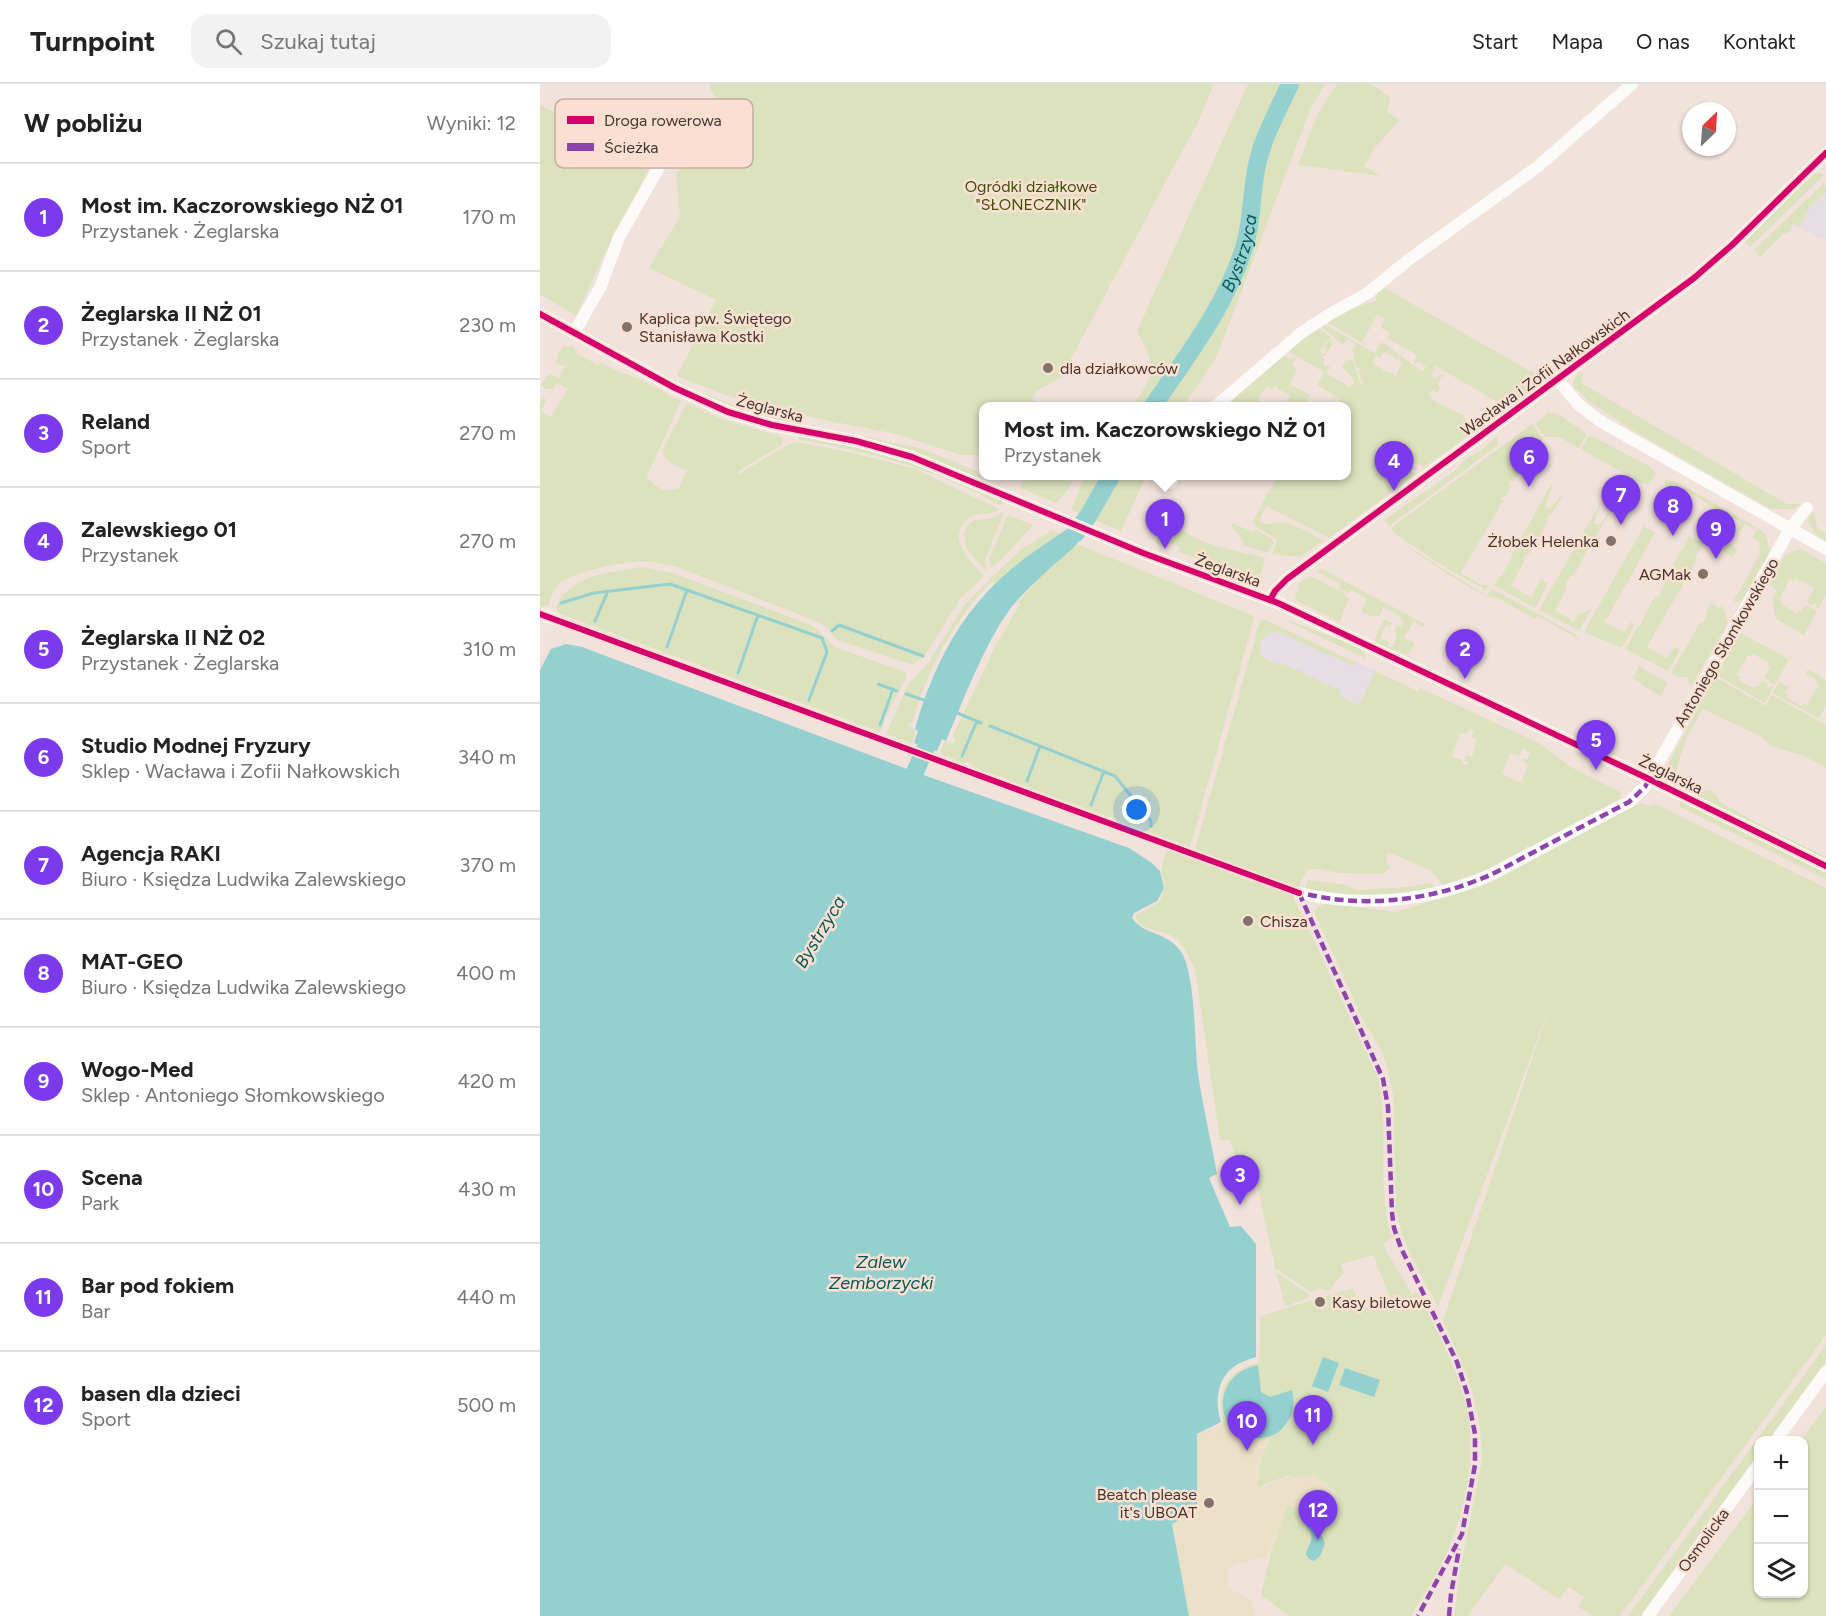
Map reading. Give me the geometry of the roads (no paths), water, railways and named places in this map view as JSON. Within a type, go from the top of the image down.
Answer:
[{"type":"street","points":[[1221,402],[1300,333],[1368,293],[1407,261],[1536,168],[1632,84]]},
{"type":"street","name":"Wacława i Zofii Nałkowskich","points":[[1270,600],[1287,579],[1709,266],[1823,160]]},
{"type":"street","points":[[574,333],[601,286],[619,237],[658,170]]},
{"type":"street","name":"Żeglarska","points":[[540,314],[681,391],[728,412],[783,428],[856,441],[902,453],[1113,540],[1270,600],[1649,779],[1826,866]]},
{"type":"street","points":[[1557,379],[1579,405],[1600,421],[1826,549]]},
{"type":"street","name":"Antoniego Słomkowskiego","points":[[1299,892],[1345,900],[1389,900],[1435,893],[1483,878],[1629,802],[1645,787],[1790,529],[1807,508]]},
{"type":"street","points":[[540,614],[554,619]]},
{"type":"street","points":[[1779,1436],[1826,1372]]},
{"type":"street","name":"Osmolicka","points":[[1648,1616],[1754,1470]]},
{"type":"water","points":[[1090,513],[1088,524],[1080,541],[1022,595],[1001,623],[975,673],[946,741],[942,739],[937,751],[914,743],[918,731],[915,729],[939,664],[975,606],[1008,572]]},
{"type":"water","name":"Zalew Zemborzycki","points":[[566,644],[582,647],[915,772],[1129,848],[1160,871],[1164,888],[1157,901],[1134,913],[1132,918],[1143,928],[1164,937],[1178,947],[1183,955],[1192,996],[1198,1074],[1217,1174],[1209,1178],[1230,1227],[1241,1226],[1256,1244],[1256,1357],[1231,1369],[1222,1382],[1218,1398],[1221,1422],[1197,1434],[1197,1510],[1172,1524],[1189,1616],[540,1616],[540,670],[551,649]]},
{"type":"water","points":[[1323,1357],[1339,1363],[1328,1392],[1312,1386]]},
{"type":"water","points":[[1258,1365],[1261,1392],[1270,1397],[1292,1390],[1293,1399],[1292,1413],[1283,1428],[1269,1437],[1262,1438],[1245,1436],[1233,1429],[1226,1419],[1223,1406],[1225,1393],[1231,1381],[1242,1371]]},
{"type":"water","points":[[1345,1368],[1380,1380],[1374,1397],[1339,1385]]},
{"type":"water","points":[[1310,1520],[1316,1523],[1325,1543],[1320,1556],[1314,1561],[1306,1554],[1312,1538],[1306,1526]]},
{"type":"waterway","name":"Bystrzyca","points":[[1156,402],[1215,313],[1235,272],[1248,231],[1258,159],[1290,84]]},
{"type":"waterway","name":"Bystrzyca","points":[[1076,533],[1109,480]]},
{"type":"waterway","points":[[561,603],[594,593],[670,584],[822,638],[827,652],[809,700]]},
{"type":"waterway","points":[[667,647],[687,590]]},
{"type":"waterway","points":[[595,621],[608,591]]},
{"type":"waterway","points":[[738,673],[758,615]]},
{"type":"waterway","points":[[832,631],[839,625],[923,656]]},
{"type":"waterway","points":[[878,684],[897,691]]},
{"type":"waterway","points":[[880,725],[893,689]]},
{"type":"waterway","points":[[906,694],[927,701]]},
{"type":"waterway","points":[[955,712],[981,723]]},
{"type":"waterway","points":[[962,756],[977,721]]},
{"type":"waterway","name":"Bystrzyca","points":[[904,792],[936,725]]},
{"type":"waterway","points":[[990,726],[1115,776],[1151,821],[1151,826]]},
{"type":"waterway","points":[[1027,781],[1040,746]]},
{"type":"waterway","points":[[1091,805],[1104,771]]},
{"type":"place","name":"Kaplica pw. Świętego Stanisława Kostki","points":[[627,327]]},
{"type":"place","name":"dla działkowców","points":[[1048,368]]},
{"type":"place","name":"Studio Modnej Fryzury","points":[[1529,487]]},
{"type":"place","name":"Zalewskiego 01","points":[[1394,491]]},
{"type":"place","name":"Agencja RAKI","points":[[1621,525]]},
{"type":"place","name":"MAT-GEO","points":[[1673,536]]},
{"type":"place","name":"Żłobek Helenka","points":[[1611,541]]},
{"type":"place","name":"Most im. Kaczorowskiego NŻ 01","points":[[1165,549]]},
{"type":"place","name":"Wogo-Med","points":[[1716,559]]},
{"type":"place","name":"AGMak","points":[[1703,574]]},
{"type":"place","name":"Żeglarska II NŻ 01","points":[[1465,679]]},
{"type":"place","name":"Żeglarska II NŻ 02","points":[[1596,770]]},
{"type":"place","name":"Chisza","points":[[1248,921]]},
{"type":"place","name":"Reland","points":[[1240,1205]]},
{"type":"place","name":"Kasy biletowe","points":[[1320,1302]]},
{"type":"place","name":"Bar pod fokiem","points":[[1313,1445]]},
{"type":"place","name":"Scena","points":[[1247,1451]]},
{"type":"place","name":"Beatch please it's UBOAT","points":[[1209,1503]]},
{"type":"place","name":"basen dla dzieci","points":[[1318,1540]]},
{"type":"park label","name":"Ogródki działkowe \"SŁONECZNIK\"","points":[[1031,195]]}]
